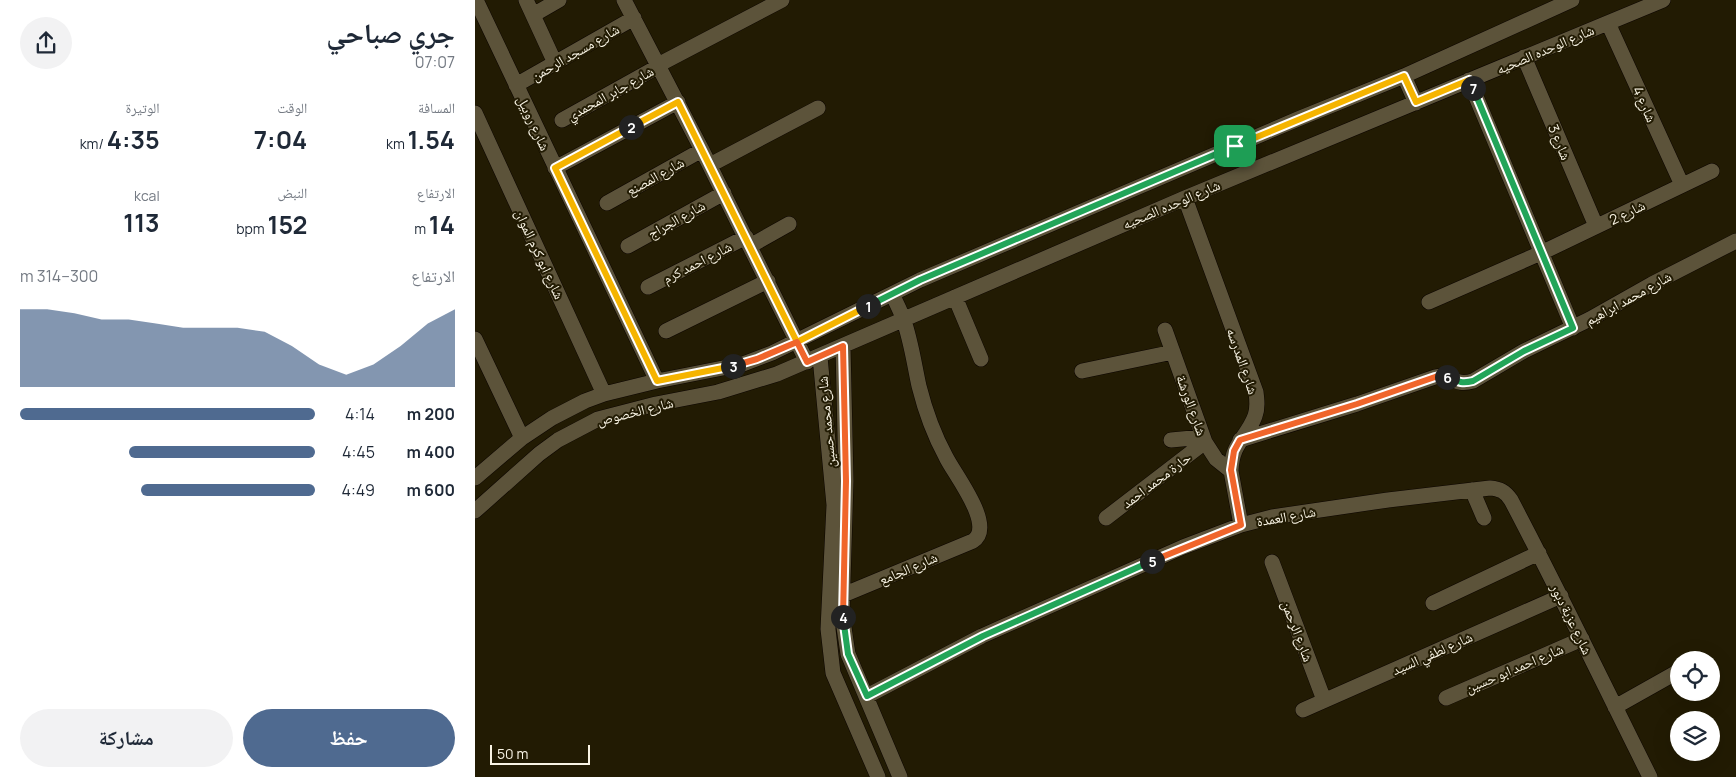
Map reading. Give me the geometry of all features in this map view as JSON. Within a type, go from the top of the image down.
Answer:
[{"type":"street","name":"شارع روبيل","points":[[476,0],[657,381]]},
{"type":"street","points":[[526,0],[555,63]]},
{"type":"street","points":[[533,15],[559,0]]},
{"type":"street","points":[[624,0],[710,165],[797,342],[813,360]]},
{"type":"street","name":"شارع جابر المحمدي","points":[[562,120],[659,65],[782,0]]},
{"type":"street","name":"شارع الوحده الصحيه","points":[[797,342],[920,280],[1271,130],[1404,76],[1572,0]]},
{"type":"street","name":"شارع الوحده الصحيه","points":[[813,360],[903,319],[1185,198],[1663,0]]},
{"type":"street","name":"شارع مسجد الرحمن","points":[[516,85],[634,18]]},
{"type":"street","name":"شارع 4","points":[[1608,23],[1682,185]]},
{"type":"street","name":"شارع 3","points":[[1524,58],[1596,226]]},
{"type":"street","points":[[1404,76],[1416,102]]},
{"type":"street","points":[[1469,80],[1573,328]]},
{"type":"street","points":[[555,168],[678,102]]},
{"type":"street","points":[[710,165],[818,108]]},
{"type":"street","name":"شارع ابو كرم الموان","points":[[475,113],[605,394]]},
{"type":"street","name":"شارع المصنع","points":[[607,203],[702,150]]},
{"type":"street","name":"شارع 2","points":[[1429,302],[1541,253],[1712,170]]},
{"type":"street","name":"شارع الجراج","points":[[628,246],[723,193]]},
{"type":"street","name":"شارع المدرسه","points":[[1185,198],[1255,392],[1257,405],[1255,417],[1234,451],[1231,470],[1241,525]]},
{"type":"street","name":"شارع احمد كرم","points":[[648,287],[789,224]]},
{"type":"street","name":"شارع محمد ابراهيم","points":[[1240,440],[1357,404],[1435,377],[1443,375],[1464,384],[1473,381],[1524,351],[1573,328],[1652,284],[1736,242]]},
{"type":"street","points":[[666,331],[768,281]]},
{"type":"street","points":[[892,294],[903,319]]},
{"type":"street","points":[[955,297],[981,359]]},
{"type":"street","name":"شارع الجامع","points":[[843,596],[973,541],[978,538],[981,532],[966,487],[946,459],[931,424],[919,386],[903,319]]},
{"type":"street","name":"شارع الورشة","points":[[1165,330],[1204,440],[1216,459],[1231,470]]},
{"type":"street","points":[[475,339],[522,438]]},
{"type":"street","name":"شارع الخصوص","points":[[475,478],[522,438],[552,418],[585,401],[657,381],[743,364],[797,342]]},
{"type":"street","name":"شارع محمد حسين","points":[[843,346],[846,481],[842,614],[848,654],[900,777]]},
{"type":"street","points":[[1081,371],[1173,352]]},
{"type":"street","name":"شارع الخصوص","points":[[475,511],[557,440],[598,419],[620,412],[748,384],[813,360]]},
{"type":"street","name":"شارع محمد حسين","points":[[813,360],[834,506],[828,629],[833,673],[878,777]]},
{"type":"street","points":[[1171,440],[1204,440]]},
{"type":"street","name":"حارة محمد احمد","points":[[1106,518],[1204,440]]},
{"type":"street","name":"شارع عزبة دبور","points":[[1472,490],[1498,488],[1506,493],[1561,596],[1650,777]]},
{"type":"street","points":[[1472,490],[1484,518]]},
{"type":"street","name":"شارع العمدة","points":[[867,696],[983,636],[1183,547],[1241,525],[1272,517],[1472,490]]},
{"type":"street","points":[[1433,603],[1539,553]]},
{"type":"street","name":"شارع الرحمن","points":[[1272,562],[1325,700]]},
{"type":"street","name":"شارع لطفي السيد","points":[[1303,710],[1561,596]]},
{"type":"street","name":"شارع احمد ابو حسين","points":[[1446,698],[1582,639]]},
{"type":"street","points":[[1615,707],[1670,676]]},
{"type":"street","points":[[860,735],[880,726]]},
{"type":"route","points":[[1235,146],[920,280],[797,342],[678,102],[555,168],[657,381],[743,364],[797,342],[807,362],[843,346],[846,481],[842,614],[848,654],[867,696],[983,636],[1183,547],[1241,525],[1231,470],[1234,451],[1240,440],[1357,404],[1435,377],[1443,375],[1464,384],[1473,381],[1524,351],[1573,328],[1469,80],[1416,102],[1404,76],[1235,146]]}]
